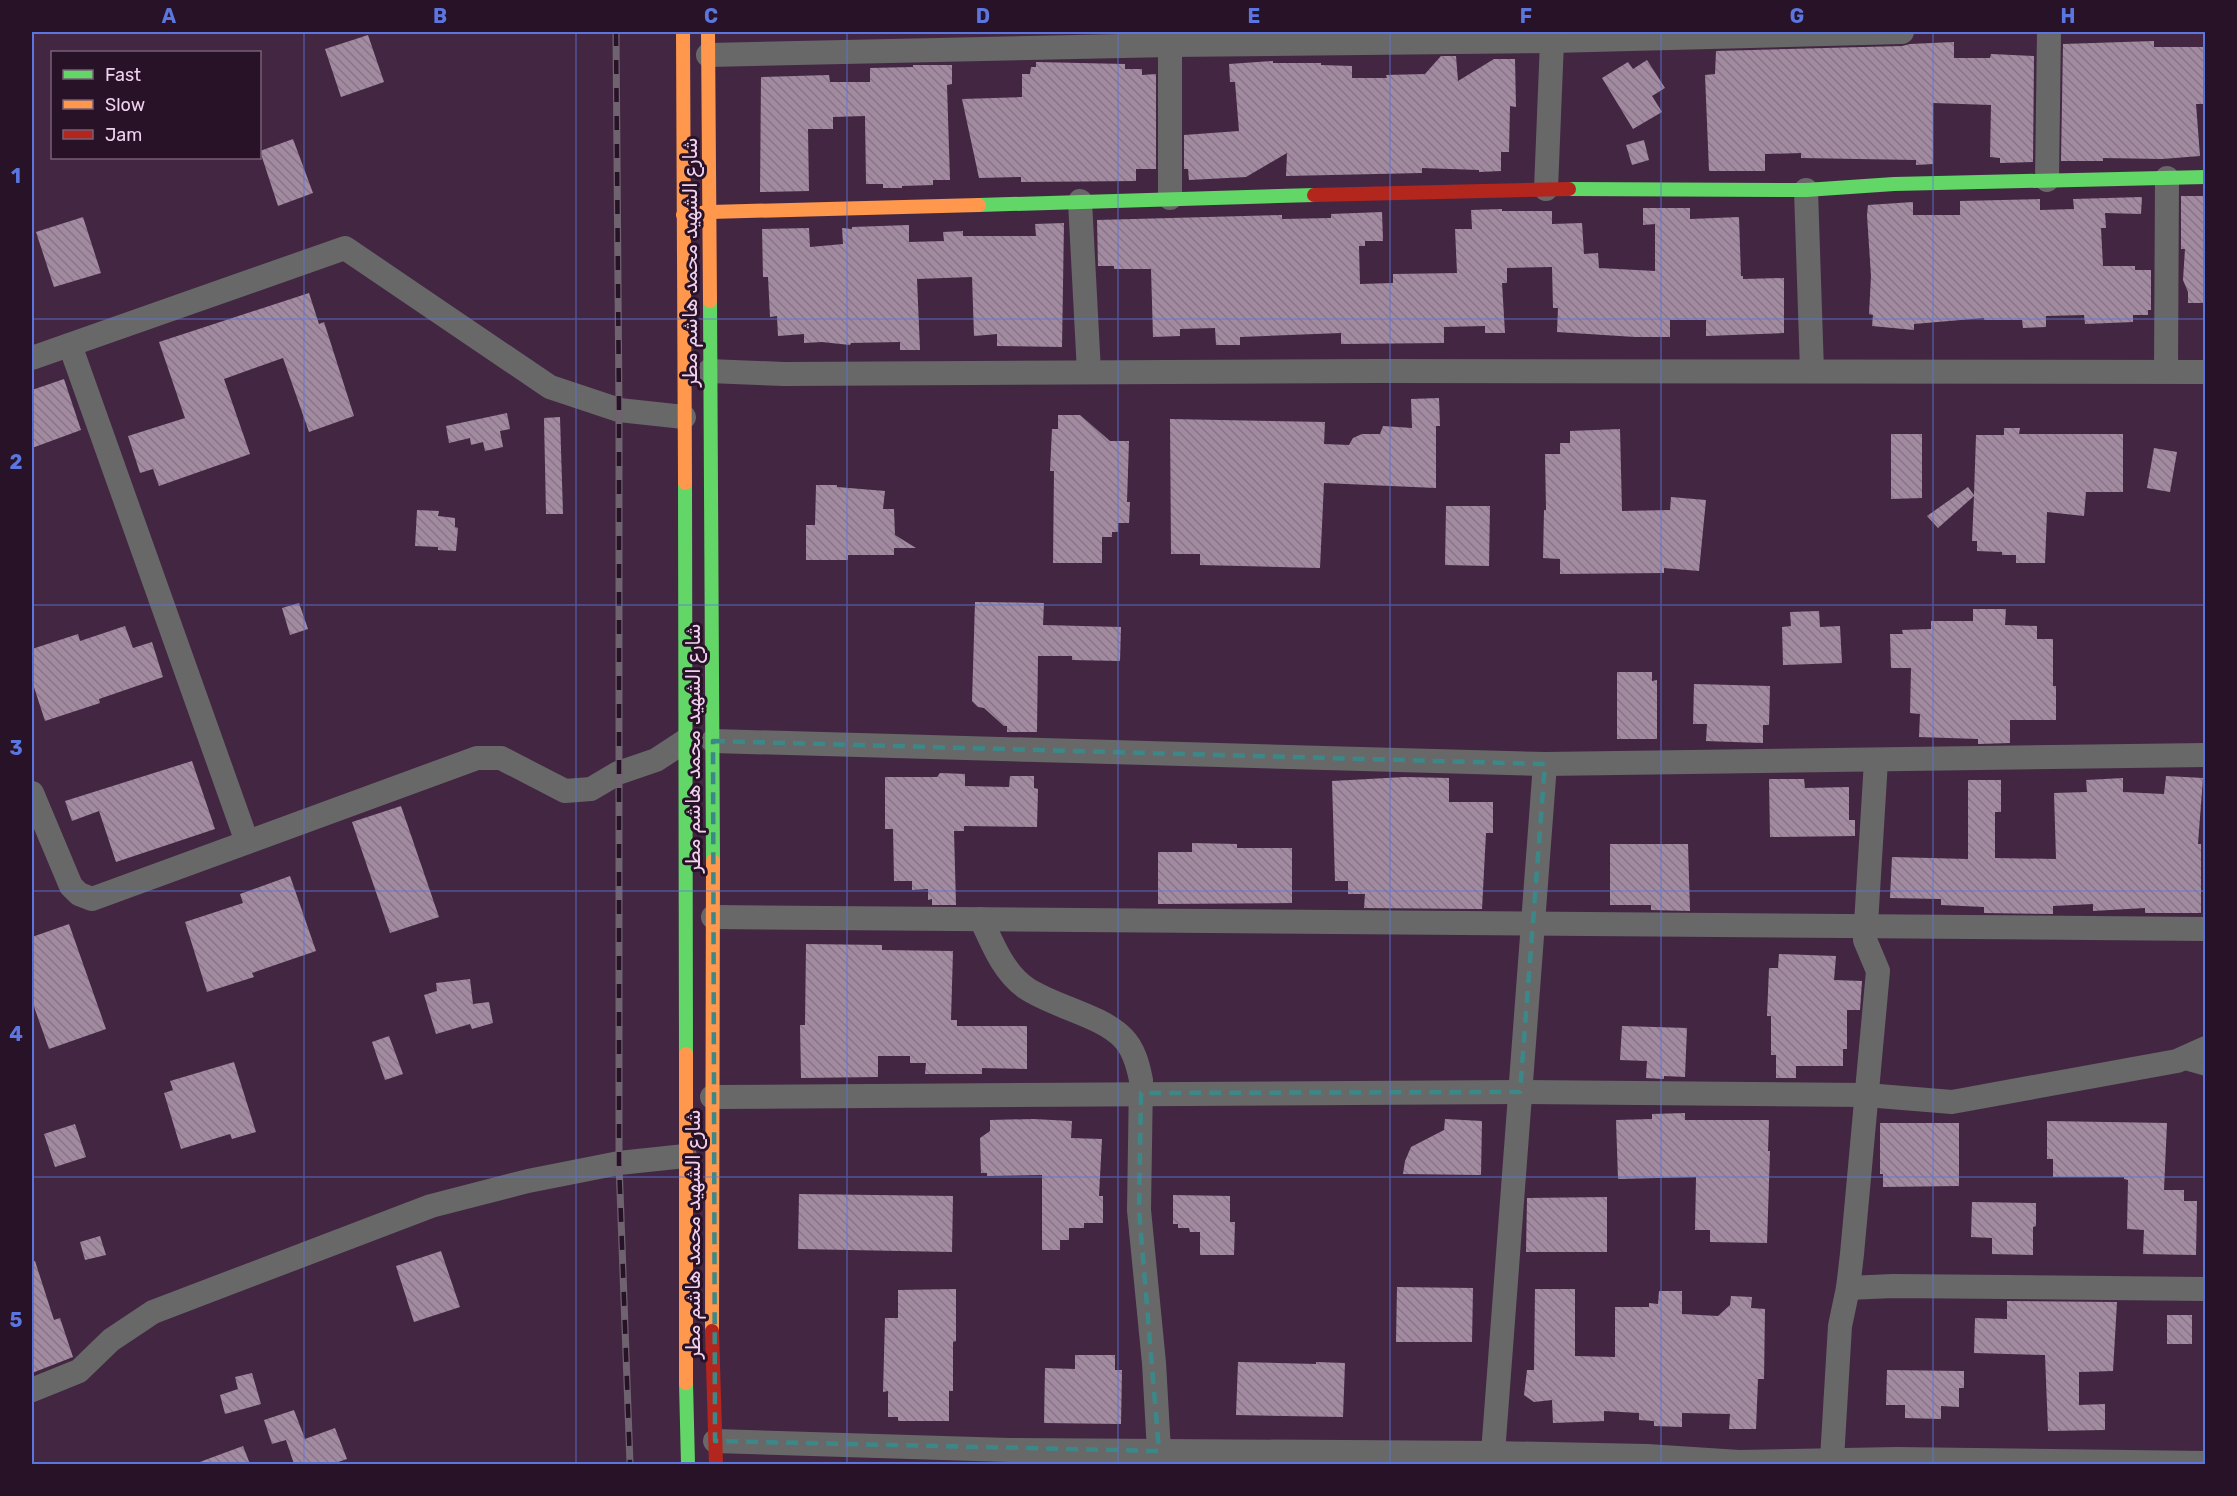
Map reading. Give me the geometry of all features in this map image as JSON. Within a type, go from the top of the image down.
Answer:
[{"type":"main road","name":"شارع الشهيد محمد هاشم مطر","points":[[683,32],[688,1464]]},
{"type":"main road","name":"شارع الشهيد محمد هاشم مطر","points":[[708,43],[713,741],[711,1304],[715,1453]]},
{"type":"main road","points":[[683,214],[1170,198],[1546,189],[1806,190],[1894,184],[2205,177]]},
{"type":"street","points":[[708,43],[1075,40],[1170,45],[1552,41],[1790,33],[1902,32]]},
{"type":"street","points":[[2047,180],[2049,32]]},
{"type":"street","points":[[1546,189],[1552,41]]},
{"type":"street","points":[[1170,45],[1170,198]]},
{"type":"street","points":[[2166,371],[2167,178]]},
{"type":"street","points":[[1806,190],[1812,371]]},
{"type":"street","points":[[1080,201],[1089,372]]},
{"type":"street","points":[[32,358],[345,248],[549,387],[619,410],[684,417]]},
{"type":"street","points":[[70,345],[247,842]]},
{"type":"street","points":[[709,371],[784,374],[2205,372]]},
{"type":"street","points":[[32,793],[71,886],[80,894],[92,899],[477,758],[501,758],[564,791],[591,789],[618,773],[656,760],[685,741]]},
{"type":"street","points":[[713,741],[1545,764],[2205,755]]},
{"type":"street","points":[[1832,1459],[1840,1326],[1848,1288],[1862,1163],[1878,971],[1865,940],[1876,761]]},
{"type":"street","points":[[1493,1453],[1545,764]]},
{"type":"street","points":[[713,917],[2205,929]]},
{"type":"street","points":[[981,919],[993,947],[1006,968],[1024,987],[1053,1003],[1112,1029],[1124,1039],[1136,1059],[1141,1080],[1139,1210],[1154,1363],[1159,1451]]},
{"type":"street","points":[[712,1097],[1520,1092],[1866,1095],[1952,1102],[2176,1061],[2205,1048]]},
{"type":"street","points":[[32,1390],[79,1371],[111,1340],[153,1312],[431,1206],[528,1181],[619,1163],[686,1156]]},
{"type":"street","points":[[1848,1288],[1904,1286],[2205,1289]]},
{"type":"street","points":[[715,1453],[1009,1457],[1159,1451],[1342,1458],[1493,1453],[1647,1456],[1738,1463],[1832,1459],[2205,1463]]},
{"type":"lane","points":[[2176,1061],[2205,1070]]},
{"type":"highlighted area","points":[[713,741],[1545,764],[1520,1092],[1141,1093],[1139,1210],[1159,1451],[715,1441]]},
{"type":"building","points":[[368,35],[384,82],[341,97],[325,49]]},
{"type":"building","points":[[2154,41],[2154,47],[2205,47],[2205,104],[2196,104],[2200,156],[2061,161],[2063,44]]},
{"type":"building","points":[[1954,42],[1954,58],[1990,58],[1991,54],[2034,56],[2033,162],[2000,163],[2000,158],[1990,157],[1991,105],[1933,103],[1933,164],[1916,165],[1916,160],[1801,158],[1801,153],[1765,154],[1765,171],[1709,171],[1705,75],[1715,74],[1716,51],[1902,46]]},
{"type":"building","points":[[1441,56],[1456,56],[1458,81],[1494,59],[1515,59],[1516,107],[1510,106],[1509,152],[1501,152],[1501,171],[1479,172],[1479,170],[1422,168],[1422,173],[1286,176],[1287,153],[1246,177],[1189,180],[1188,169],[1184,169],[1184,135],[1239,131],[1235,82],[1230,82],[1229,64],[1273,61],[1273,63],[1321,63],[1321,65],[1352,66],[1352,78],[1387,78],[1386,75],[1425,74]]},
{"type":"building","points":[[1647,60],[1665,88],[1652,96],[1662,112],[1633,129],[1602,78],[1628,62],[1633,69]]},
{"type":"building","points":[[1036,62],[1125,64],[1125,69],[1142,69],[1142,75],[1156,74],[1156,169],[1136,169],[1136,181],[1021,182],[1021,177],[979,178],[962,99],[1022,97],[1022,74],[1030,74],[1031,67],[1036,67]]},
{"type":"building","points":[[913,65],[952,65],[952,84],[947,85],[950,180],[933,180],[933,185],[902,186],[902,188],[883,188],[883,184],[866,184],[865,116],[833,117],[833,129],[808,129],[809,191],[760,192],[761,77],[829,75],[830,82],[870,82],[870,68],[913,67]]},
{"type":"building","points":[[293,139],[313,193],[278,206],[261,151]]},
{"type":"building","points":[[1644,140],[1649,160],[1632,165],[1626,145]]},
{"type":"building","points":[[2181,196],[2205,196],[2205,303],[2188,303],[2188,292],[2183,280],[2185,249],[2181,249]]},
{"type":"building","points":[[2142,197],[2141,214],[2105,213],[2106,228],[2101,228],[2103,266],[2135,266],[2135,270],[2151,270],[2151,310],[2148,310],[2148,315],[2133,315],[2133,322],[2085,324],[2084,315],[2046,316],[2046,327],[2023,328],[2022,320],[1984,320],[1984,318],[1914,324],[1914,330],[1872,326],[1873,315],[1869,314],[1871,276],[1868,205],[1913,202],[1913,215],[1960,215],[1960,201],[2040,199],[2040,210],[2074,209],[2073,199]]},
{"type":"building","points":[[1643,208],[1690,208],[1690,219],[1739,217],[1741,276],[1743,279],[1784,278],[1784,333],[1706,336],[1706,320],[1670,320],[1670,337],[1557,332],[1558,308],[1553,308],[1552,267],[1507,268],[1507,283],[1502,283],[1505,333],[1485,333],[1485,326],[1444,327],[1444,343],[1341,344],[1341,333],[1240,337],[1240,345],[1216,345],[1215,328],[1180,329],[1180,336],[1153,337],[1151,269],[1114,269],[1114,266],[1098,266],[1097,220],[1282,215],[1282,219],[1331,218],[1331,214],[1382,212],[1383,241],[1365,241],[1365,246],[1359,246],[1360,284],[1393,283],[1393,274],[1457,273],[1455,229],[1472,229],[1471,210],[1502,209],[1502,211],[1552,211],[1552,224],[1582,223],[1584,254],[1598,253],[1599,268],[1655,271],[1655,224],[1643,225]]},
{"type":"building","points":[[83,217],[101,273],[54,287],[36,232]]},
{"type":"building","points":[[1064,223],[1062,347],[997,346],[997,334],[974,336],[972,277],[917,279],[920,350],[900,350],[900,342],[851,343],[850,345],[804,343],[804,334],[778,336],[777,316],[770,317],[768,277],[763,277],[762,229],[809,228],[810,247],[843,244],[842,228],[852,229],[852,227],[909,225],[909,242],[944,241],[943,232],[963,231],[963,236],[1036,236],[1035,224]]},
{"type":"building","points":[[309,293],[319,324],[324,322],[354,416],[309,432],[283,358],[224,379],[250,454],[159,486],[153,469],[140,473],[128,436],[185,418],[159,342]]},
{"type":"building","points":[[64,379],[81,430],[32,448],[32,390]]},
{"type":"building","points":[[1439,398],[1440,426],[1436,426],[1436,488],[1324,483],[1320,568],[1200,565],[1200,554],[1171,554],[1170,419],[1325,422],[1324,444],[1349,445],[1353,438],[1362,434],[1380,434],[1383,426],[1412,428],[1411,399]]},
{"type":"building","points":[[507,413],[510,429],[500,431],[503,447],[485,451],[483,442],[471,445],[470,438],[449,443],[446,426]]},
{"type":"building","points":[[1058,415],[1080,415],[1110,441],[1129,441],[1127,502],[1130,502],[1129,523],[1118,523],[1118,532],[1112,532],[1112,537],[1102,537],[1102,563],[1053,563],[1054,471],[1050,471],[1052,429],[1058,429]]},
{"type":"building","points":[[560,417],[563,514],[546,514],[544,418]]},
{"type":"building","points":[[2004,428],[2020,428],[2019,434],[2123,434],[2123,492],[2086,492],[2084,516],[2047,512],[2045,563],[2016,563],[2016,555],[1977,551],[1977,541],[1972,541],[1974,496],[1938,528],[1927,516],[1968,487],[1974,495],[1976,435],[2004,435]]},
{"type":"building","points":[[1620,429],[1622,511],[1670,510],[1671,497],[1706,500],[1699,571],[1664,568],[1664,573],[1560,574],[1560,559],[1543,558],[1544,510],[1546,510],[1545,454],[1560,454],[1560,443],[1570,443],[1570,431]]},
{"type":"building","points":[[1891,434],[1922,434],[1922,498],[1891,499]]},
{"type":"building","points":[[2154,448],[2177,452],[2170,492],[2147,488]]},
{"type":"building","points":[[816,485],[837,485],[837,487],[885,491],[883,509],[894,509],[895,535],[916,548],[894,548],[894,555],[848,555],[848,560],[806,560],[806,525],[815,525]]},
{"type":"building","points":[[1446,506],[1490,506],[1489,566],[1445,565]]},
{"type":"building","points":[[417,510],[439,511],[438,516],[455,518],[455,527],[458,528],[456,551],[415,546]]},
{"type":"building","points":[[975,602],[1044,603],[1043,625],[1121,627],[1120,661],[1072,660],[1072,656],[1038,656],[1037,732],[1007,732],[1007,726],[972,701]]},
{"type":"building","points":[[299,603],[308,629],[290,635],[282,608]]},
{"type":"building","points":[[1973,609],[2006,609],[2005,625],[2037,626],[2037,639],[2053,639],[2056,720],[2010,720],[2010,743],[1978,744],[1978,739],[1919,737],[1920,714],[1910,713],[1911,668],[1891,668],[1890,634],[1903,634],[1902,630],[1931,629],[1931,621],[1973,621]]},
{"type":"building","points":[[1819,611],[1820,627],[1840,626],[1842,663],[1783,665],[1782,627],[1791,626],[1790,612]]},
{"type":"building","points":[[125,626],[133,648],[152,642],[163,677],[99,699],[100,703],[45,721],[32,681],[32,649],[78,634],[80,641]]},
{"type":"building","points":[[1617,672],[1652,672],[1652,681],[1657,680],[1657,739],[1617,739]]},
{"type":"building","points":[[1694,684],[1770,686],[1769,725],[1763,725],[1763,743],[1706,741],[1707,724],[1693,724]]},
{"type":"building","points":[[192,761],[215,829],[116,862],[99,811],[72,821],[65,801]]},
{"type":"building","points":[[940,773],[965,774],[965,786],[1009,787],[1010,776],[1034,776],[1034,788],[1038,789],[1037,827],[964,826],[964,831],[954,831],[956,905],[932,905],[932,899],[928,900],[928,889],[912,890],[912,881],[894,881],[893,829],[885,829],[885,777],[937,777]]},
{"type":"building","points":[[2166,776],[2203,778],[2198,844],[2201,844],[2201,913],[2145,913],[2145,908],[2093,911],[2093,904],[2053,906],[2053,914],[1984,913],[1984,907],[1941,905],[1941,899],[1890,898],[1892,857],[1968,859],[1968,780],[2001,780],[2001,812],[1995,812],[1995,858],[2056,859],[2054,793],[2087,792],[2086,780],[2123,778],[2123,792],[2164,794]]},
{"type":"building","points":[[1405,777],[1449,778],[1449,802],[1493,802],[1493,833],[1486,833],[1482,909],[1364,908],[1365,894],[1348,894],[1348,881],[1335,881],[1332,781]]},
{"type":"building","points":[[1769,779],[1804,779],[1805,788],[1849,787],[1849,820],[1855,820],[1855,836],[1770,837]]},
{"type":"building","points":[[401,806],[439,917],[390,933],[352,822]]},
{"type":"building","points":[[1192,843],[1237,844],[1237,848],[1292,848],[1292,903],[1158,904],[1158,852],[1192,852]]},
{"type":"building","points":[[1610,844],[1688,844],[1690,911],[1651,910],[1651,905],[1610,905]]},
{"type":"building","points":[[290,876],[316,951],[252,973],[254,977],[207,992],[185,922],[243,903],[240,894]]},
{"type":"building","points":[[69,924],[106,1029],[49,1049],[32,1001],[32,937]]},
{"type":"building","points":[[806,944],[882,945],[882,950],[953,951],[951,1020],[957,1020],[957,1026],[1027,1026],[1027,1069],[982,1068],[982,1074],[925,1074],[926,1063],[910,1063],[910,1056],[878,1056],[878,1077],[801,1078],[800,1025],[805,1025]]},
{"type":"building","points":[[1779,954],[1836,956],[1834,980],[1862,981],[1860,1010],[1847,1010],[1847,1049],[1843,1049],[1843,1066],[1796,1066],[1796,1078],[1776,1078],[1776,1055],[1771,1055],[1771,1016],[1767,1016],[1769,968],[1778,968]]},
{"type":"building","points":[[470,979],[473,1004],[489,1002],[493,1023],[472,1029],[470,1024],[436,1034],[424,995],[437,991],[436,983]]},
{"type":"building","points":[[1622,1026],[1687,1028],[1685,1077],[1646,1078],[1647,1061],[1620,1060]]},
{"type":"building","points":[[389,1036],[403,1074],[385,1080],[372,1042]]},
{"type":"building","points":[[234,1062],[256,1132],[232,1139],[230,1134],[181,1149],[164,1093],[173,1090],[170,1081]]},
{"type":"building","points":[[1685,1113],[1685,1120],[1769,1120],[1767,1243],[1710,1242],[1710,1230],[1695,1230],[1696,1177],[1618,1179],[1616,1120],[1652,1119],[1652,1114]]},
{"type":"building","points":[[1445,1119],[1482,1121],[1481,1175],[1403,1174],[1411,1147],[1444,1130]]},
{"type":"building","points":[[990,1120],[1072,1121],[1071,1138],[1102,1139],[1099,1196],[1103,1196],[1103,1223],[1084,1223],[1084,1228],[1069,1228],[1069,1240],[1060,1240],[1060,1250],[1042,1250],[1042,1175],[987,1176],[987,1173],[981,1173],[980,1138],[990,1131]]},
{"type":"building","points":[[2047,1121],[2167,1123],[2164,1190],[2184,1190],[2184,1201],[2197,1201],[2196,1255],[2143,1254],[2144,1230],[2127,1229],[2128,1180],[2124,1177],[2053,1177],[2053,1159],[2047,1159]]},
{"type":"building","points":[[1880,1123],[1959,1123],[1959,1186],[1883,1187],[1883,1174],[1880,1174]]},
{"type":"building","points":[[75,1124],[86,1157],[55,1167],[44,1134]]},
{"type":"building","points":[[799,1194],[953,1196],[952,1252],[798,1249]]},
{"type":"building","points":[[1173,1195],[1230,1196],[1230,1222],[1235,1222],[1234,1255],[1200,1255],[1200,1232],[1190,1232],[1189,1228],[1178,1228],[1178,1224],[1173,1224]]},
{"type":"building","points":[[1607,1197],[1607,1252],[1526,1252],[1527,1198]]},
{"type":"building","points":[[1972,1202],[2036,1203],[2033,1255],[1992,1254],[1992,1238],[1971,1237]]},
{"type":"building","points":[[100,1236],[106,1255],[85,1260],[80,1242]]},
{"type":"building","points":[[441,1251],[460,1307],[414,1322],[396,1266]]},
{"type":"building","points":[[35,1261],[54,1320],[60,1318],[73,1357],[32,1373],[32,1262]]},
{"type":"building","points":[[1397,1287],[1473,1288],[1472,1342],[1396,1342]]},
{"type":"building","points":[[956,1289],[956,1341],[953,1342],[953,1391],[949,1391],[949,1421],[898,1421],[898,1417],[888,1417],[888,1391],[883,1392],[885,1318],[898,1318],[898,1290]]},
{"type":"building","points":[[1535,1289],[1575,1289],[1575,1356],[1615,1357],[1615,1307],[1649,1307],[1649,1303],[1658,1304],[1659,1291],[1682,1291],[1682,1314],[1718,1316],[1730,1305],[1731,1296],[1752,1297],[1751,1308],[1765,1309],[1764,1379],[1758,1379],[1756,1429],[1729,1429],[1730,1414],[1682,1413],[1682,1427],[1654,1426],[1654,1421],[1639,1420],[1639,1413],[1604,1411],[1604,1421],[1553,1423],[1552,1400],[1534,1402],[1524,1395],[1527,1370],[1534,1370]]},
{"type":"building","points":[[2007,1301],[2117,1302],[2113,1371],[2079,1372],[2079,1405],[2105,1404],[2105,1430],[2048,1431],[2045,1355],[1974,1353],[1975,1318],[2007,1319]]},
{"type":"building","points":[[2167,1315],[2192,1315],[2192,1344],[2167,1344]]},
{"type":"building","points":[[1075,1355],[1115,1355],[1115,1370],[1122,1370],[1121,1424],[1044,1423],[1045,1368],[1075,1369]]},
{"type":"building","points":[[1238,1362],[1345,1363],[1343,1417],[1236,1415]]},
{"type":"building","points":[[1887,1370],[1964,1371],[1964,1388],[1959,1388],[1959,1407],[1941,1406],[1941,1419],[1905,1418],[1905,1405],[1886,1405]]},
{"type":"building","points":[[252,1373],[261,1404],[225,1414],[220,1395],[238,1389],[235,1377]]},
{"type":"building","points":[[294,1410],[305,1439],[335,1428],[347,1459],[332,1464],[294,1464],[286,1440],[272,1444],[264,1420]]},
{"type":"building","points":[[243,1446],[250,1464],[197,1464],[197,1463]]},
{"type":"railway","points":[[616,32],[619,410],[619,1163],[630,1464]]},
{"type":"traffic: fast","points":[[1569,189],[1806,190],[1894,184],[2206,177]]},
{"type":"traffic: fast","points":[[979,205],[1314,195]]},
{"type":"traffic: fast","points":[[710,301],[713,861]]},
{"type":"traffic: fast","points":[[685,483],[686,1054]]},
{"type":"traffic: fast","points":[[686,1383],[688,1464]]},
{"type":"traffic: slow","points":[[683,32],[685,483]]},
{"type":"traffic: slow","points":[[708,32],[710,301]]},
{"type":"traffic: slow","points":[[683,215],[710,212],[979,205]]},
{"type":"traffic: slow","points":[[712,1331],[713,861]]},
{"type":"traffic: slow","points":[[686,1054],[686,1383]]},
{"type":"traffic: jam","points":[[1314,195],[1569,189]]},
{"type":"traffic: jam","points":[[712,1331],[716,1464]]}]
